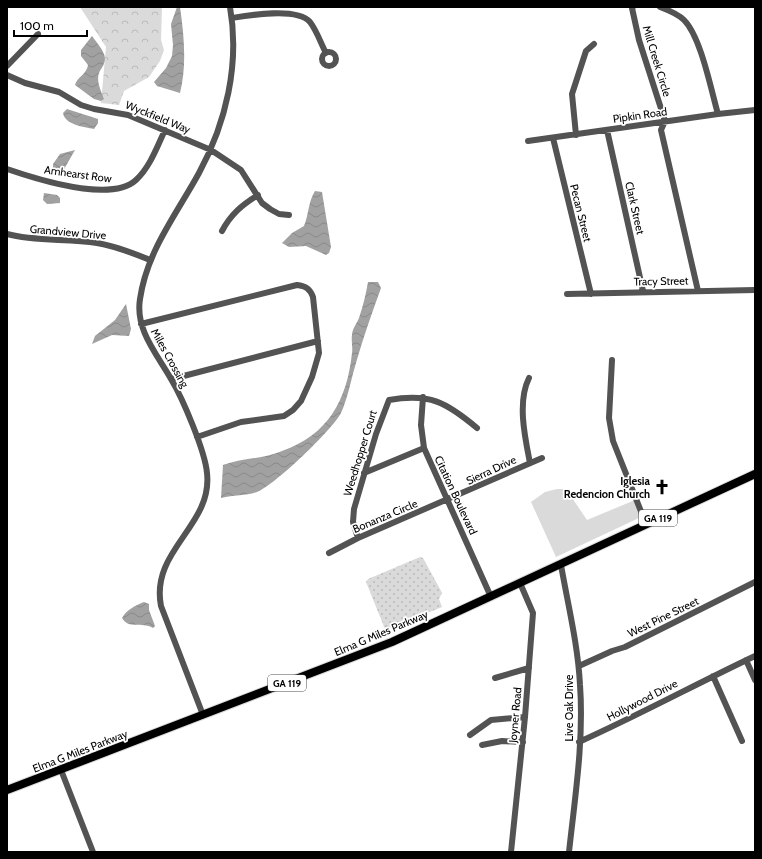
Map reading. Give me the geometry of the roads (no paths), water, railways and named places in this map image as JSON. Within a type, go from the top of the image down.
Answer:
[{"type":"main road","name":"Elma G Miles Parkway","points":[[7,790],[359,655],[492,597],[755,474]]},
{"type":"street","name":"Miles Crossing","points":[[203,715],[165,619],[159,597],[161,574],[166,561],[197,515],[205,500],[208,474],[197,438],[172,379],[146,338],[142,324],[139,300],[150,260],[168,222],[199,174],[211,150],[222,119],[229,94],[234,28],[230,7]]},
{"type":"street","name":"Mill Creek Circle","points":[[633,7],[639,40],[664,121],[661,130],[698,291]]},
{"type":"street","points":[[660,7],[685,20],[690,29],[698,45],[718,114]]},
{"type":"street","points":[[232,18],[266,14],[299,14],[310,22],[326,53]]},
{"type":"street","points":[[7,66],[38,34]]},
{"type":"street","points":[[576,135],[572,94],[586,51],[594,44]]},
{"type":"street","name":"Wyckfield Way","points":[[7,75],[25,83],[59,92],[81,105],[94,109],[119,112],[211,150],[241,170],[262,203],[279,214],[289,215]]},
{"type":"street","name":"Pipkin Road","points":[[528,141],[664,121],[755,110]]},
{"type":"street","name":"Amhearst Row","points":[[7,169],[54,183],[110,190],[121,189],[129,185],[140,176],[149,163],[165,130]]},
{"type":"street","name":"Clark Street","points":[[607,130],[643,291]]},
{"type":"street","name":"Pecan Street","points":[[553,138],[591,294]]},
{"type":"street","points":[[222,231],[232,214],[241,205],[258,195]]},
{"type":"street","name":"Grandview Drive","points":[[7,234],[31,239],[108,245],[150,260]]},
{"type":"street","points":[[142,324],[298,285],[305,286],[313,297],[319,353],[306,392],[293,410],[284,416],[246,421],[197,438]]},
{"type":"street","name":"Tracy Street","points":[[567,294],[643,291],[755,290]]},
{"type":"street","points":[[172,379],[318,341]]},
{"type":"street","points":[[612,360],[609,418],[613,441],[646,524]]},
{"type":"street","points":[[529,378],[524,388],[524,431],[530,463]]},
{"type":"street","name":"Weedhopper Court","points":[[358,538],[352,516],[376,434],[389,400],[423,397],[450,407],[477,428]]},
{"type":"street","name":"Citation Boulevard","points":[[423,397],[421,434],[424,448],[492,597]]},
{"type":"street","points":[[364,473],[424,448]]},
{"type":"street","name":"Sierra Drive","points":[[449,500],[542,458]]},
{"type":"street","name":"Bonanza Circle","points":[[329,553],[358,538],[449,500]]},
{"type":"street","name":"Live Oak Drive","points":[[561,565],[579,666],[581,693],[579,742],[569,852]]},
{"type":"street","name":"West Pine Street","points":[[579,666],[612,651],[625,647],[755,582]]},
{"type":"street","name":"Joyner Road","points":[[511,852],[523,742],[533,613],[520,583]]},
{"type":"street","name":"Hollywood Drive","points":[[579,742],[755,656]]},
{"type":"street","points":[[746,660],[755,680]]},
{"type":"street","points":[[495,678],[529,668]]},
{"type":"street","points":[[713,676],[742,741]]},
{"type":"street","points":[[470,735],[492,720],[525,717]]},
{"type":"street","points":[[482,745],[502,740],[523,742]]},
{"type":"street","points":[[61,770],[93,852]]},
{"type":"water","points":[[177,7],[180,7],[184,50],[184,72],[180,93],[157,86],[154,82],[166,68],[172,56],[173,45],[171,24]]},
{"type":"water","points":[[92,36],[102,49],[105,58],[104,65],[98,76],[99,86],[104,99],[101,101],[94,99],[75,85],[88,65],[81,56],[81,50]]},
{"type":"water","points":[[67,109],[98,119],[98,123],[94,129],[71,123],[64,117],[63,113]]},
{"type":"water","points":[[75,150],[63,171],[53,170],[53,164],[60,154]]},
{"type":"water","points":[[315,191],[322,192],[331,247],[329,253],[326,255],[306,246],[289,247],[282,243],[292,233],[304,226],[311,199]]},
{"type":"water","points":[[44,193],[57,195],[60,198],[60,203],[47,204],[43,200]]},
{"type":"water","points":[[368,282],[378,282],[381,288],[354,369],[348,395],[336,421],[315,444],[289,468],[265,487],[253,493],[221,498],[223,465],[275,454],[298,444],[312,436],[332,414],[340,400],[345,386],[352,353],[352,333],[359,318]]},
{"type":"water","points":[[126,304],[131,329],[129,336],[112,335],[92,344],[95,336],[115,320]]},
{"type":"water","points":[[144,602],[149,604],[149,610],[155,626],[153,628],[144,625],[132,625],[125,622],[122,618],[124,615],[135,606]]},
{"type":"place","name":"Iglesia Redencion Church","points":[[662,487]]}]
